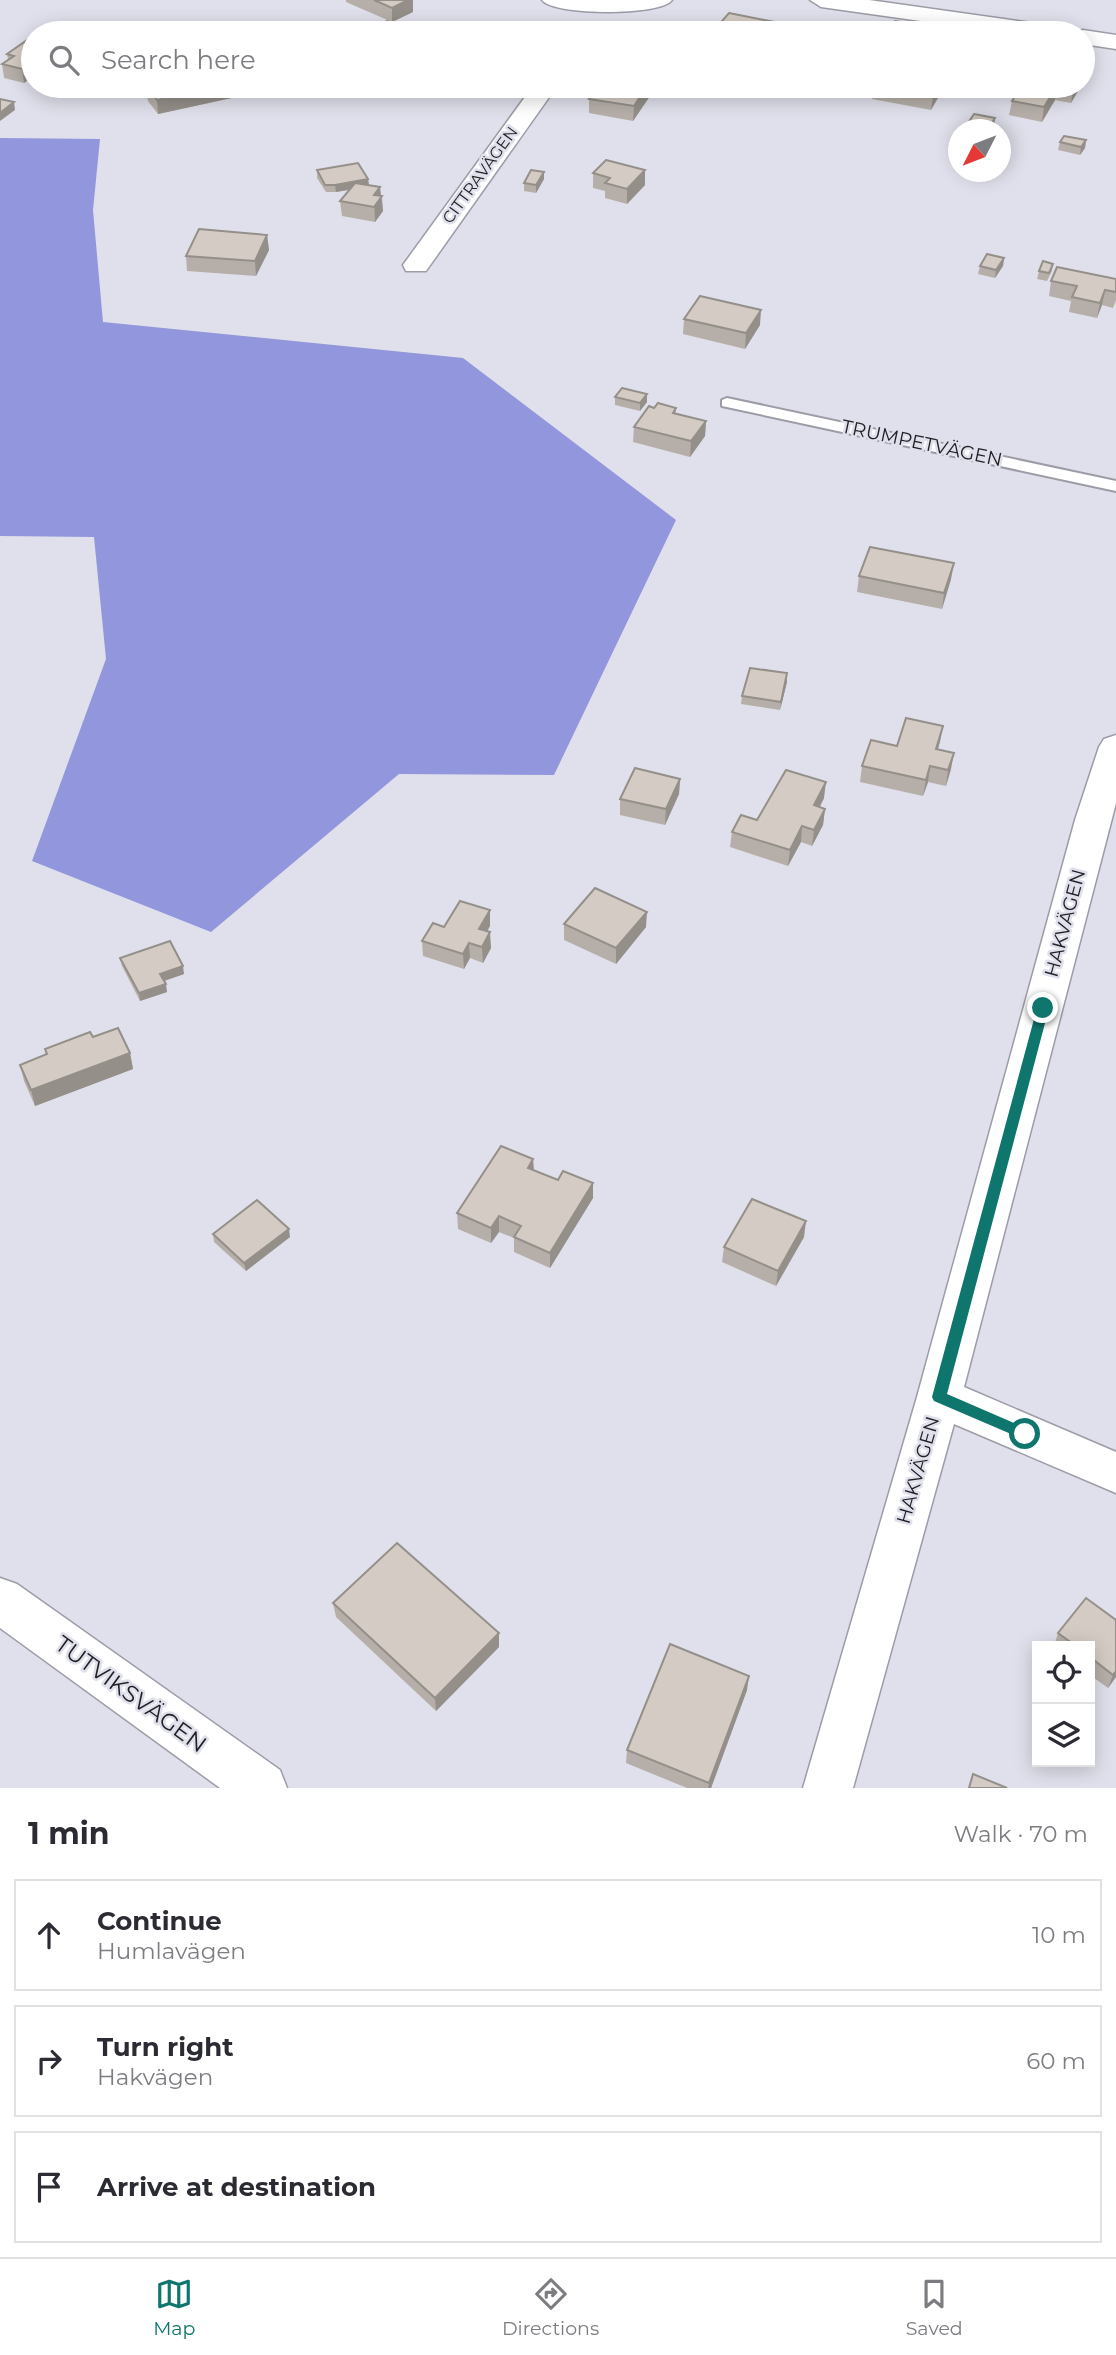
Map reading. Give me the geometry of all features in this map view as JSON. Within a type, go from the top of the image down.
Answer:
[{"type":"street","points":[[553,0],[596,15],[661,0]]},
{"type":"street","points":[[821,0],[969,21]]},
{"type":"street","points":[[1095,39],[1116,43]]},
{"type":"street","name":"CITTRAVÄGEN","points":[[416,265],[536,98]]},
{"type":"street","name":"HAKVÄGEN","points":[[828,1788],[939,1397],[1086,847],[1116,747]]},
{"type":"street","points":[[939,1397],[1116,1473]]},
{"type":"street","name":"TUTVIKSVÄGEN","points":[[0,1600],[262,1788]]},
{"type":"lane","name":"TRUMPETVÄGEN","points":[[727,403],[932,444],[1116,486]]},
{"type":"shaded area","points":[[0,138],[100,139],[93,210],[103,322],[463,358],[676,520],[554,775],[399,774],[211,932],[32,861],[106,659],[94,537],[0,536]]},
{"type":"building","points":[[374,0],[408,0],[392,8]]},
{"type":"building","points":[[729,13],[770,21],[722,21]]},
{"type":"building","points":[[21,44],[21,69],[2,64],[14,56],[7,54]]},
{"type":"building","points":[[590,98],[639,98],[634,106]]},
{"type":"building","points":[[1014,98],[1050,98],[1044,107],[1012,101]]},
{"type":"building","points":[[0,99],[14,102],[0,113]]},
{"type":"building","points":[[974,114],[995,118],[994,119],[971,119]]},
{"type":"building","points":[[1064,136],[1086,140],[1081,147],[1060,142]]},
{"type":"building","points":[[606,160],[645,170],[627,189],[605,183],[610,178],[593,173]]},
{"type":"building","points":[[358,163],[368,179],[325,185],[317,170]]},
{"type":"building","points":[[531,170],[544,172],[536,185],[524,183]]},
{"type":"building","points":[[355,183],[380,187],[374,195],[382,196],[374,207],[340,201]]},
{"type":"building","points":[[199,229],[267,235],[255,261],[186,256]]},
{"type":"building","points":[[987,254],[1004,258],[996,270],[980,266]]},
{"type":"building","points":[[1043,261],[1053,264],[1049,273],[1039,271]]},
{"type":"building","points":[[1057,267],[1116,279],[1116,292],[1105,290],[1100,303],[1072,297],[1077,286],[1051,281]]},
{"type":"building","points":[[700,296],[761,310],[746,333],[684,319]]},
{"type":"building","points":[[622,388],[647,394],[640,403],[615,397]]},
{"type":"building","points":[[658,403],[676,408],[673,413],[706,421],[691,441],[634,427],[649,406],[654,408]]},
{"type":"building","points":[[870,547],[954,563],[944,593],[859,576]]},
{"type":"building","points":[[750,668],[787,673],[781,702],[742,696]]},
{"type":"building","points":[[906,718],[943,726],[936,749],[954,753],[948,770],[930,766],[926,780],[862,766],[871,740],[897,746]]},
{"type":"building","points":[[635,768],[680,779],[666,809],[620,799]]},
{"type":"building","points":[[786,770],[826,782],[814,805],[825,809],[814,830],[802,826],[790,850],[732,832],[741,815],[757,820]]},
{"type":"building","points":[[595,888],[647,912],[616,948],[564,924]]},
{"type":"building","points":[[460,901],[490,910],[479,929],[490,932],[482,947],[469,943],[463,954],[422,941],[433,923],[444,927]]},
{"type":"building","points":[[170,941],[183,966],[160,974],[166,984],[139,993],[120,958]]},
{"type":"building","points":[[118,1028],[130,1053],[31,1090],[20,1065],[47,1054],[45,1049],[90,1032],[93,1037]]},
{"type":"building","points":[[501,1146],[533,1159],[528,1168],[558,1180],[563,1171],[593,1183],[550,1253],[514,1237],[521,1226],[499,1216],[491,1228],[457,1213]]},
{"type":"building","points":[[752,1199],[806,1221],[778,1271],[724,1247]]},
{"type":"building","points":[[257,1200],[289,1229],[244,1263],[213,1234]]},
{"type":"building","points":[[397,1543],[499,1633],[435,1698],[333,1603]]},
{"type":"building","points":[[1086,1598],[1116,1620],[1116,1671],[1113,1675],[1095,1661],[1095,1641],[1069,1641],[1058,1633]]},
{"type":"building","points":[[670,1644],[749,1676],[709,1783],[627,1750]]},
{"type":"building","points":[[973,1774],[1007,1788],[969,1788]]},
{"type":"route","points":[[1025,1434],[939,1397],[1043,1008]]}]
